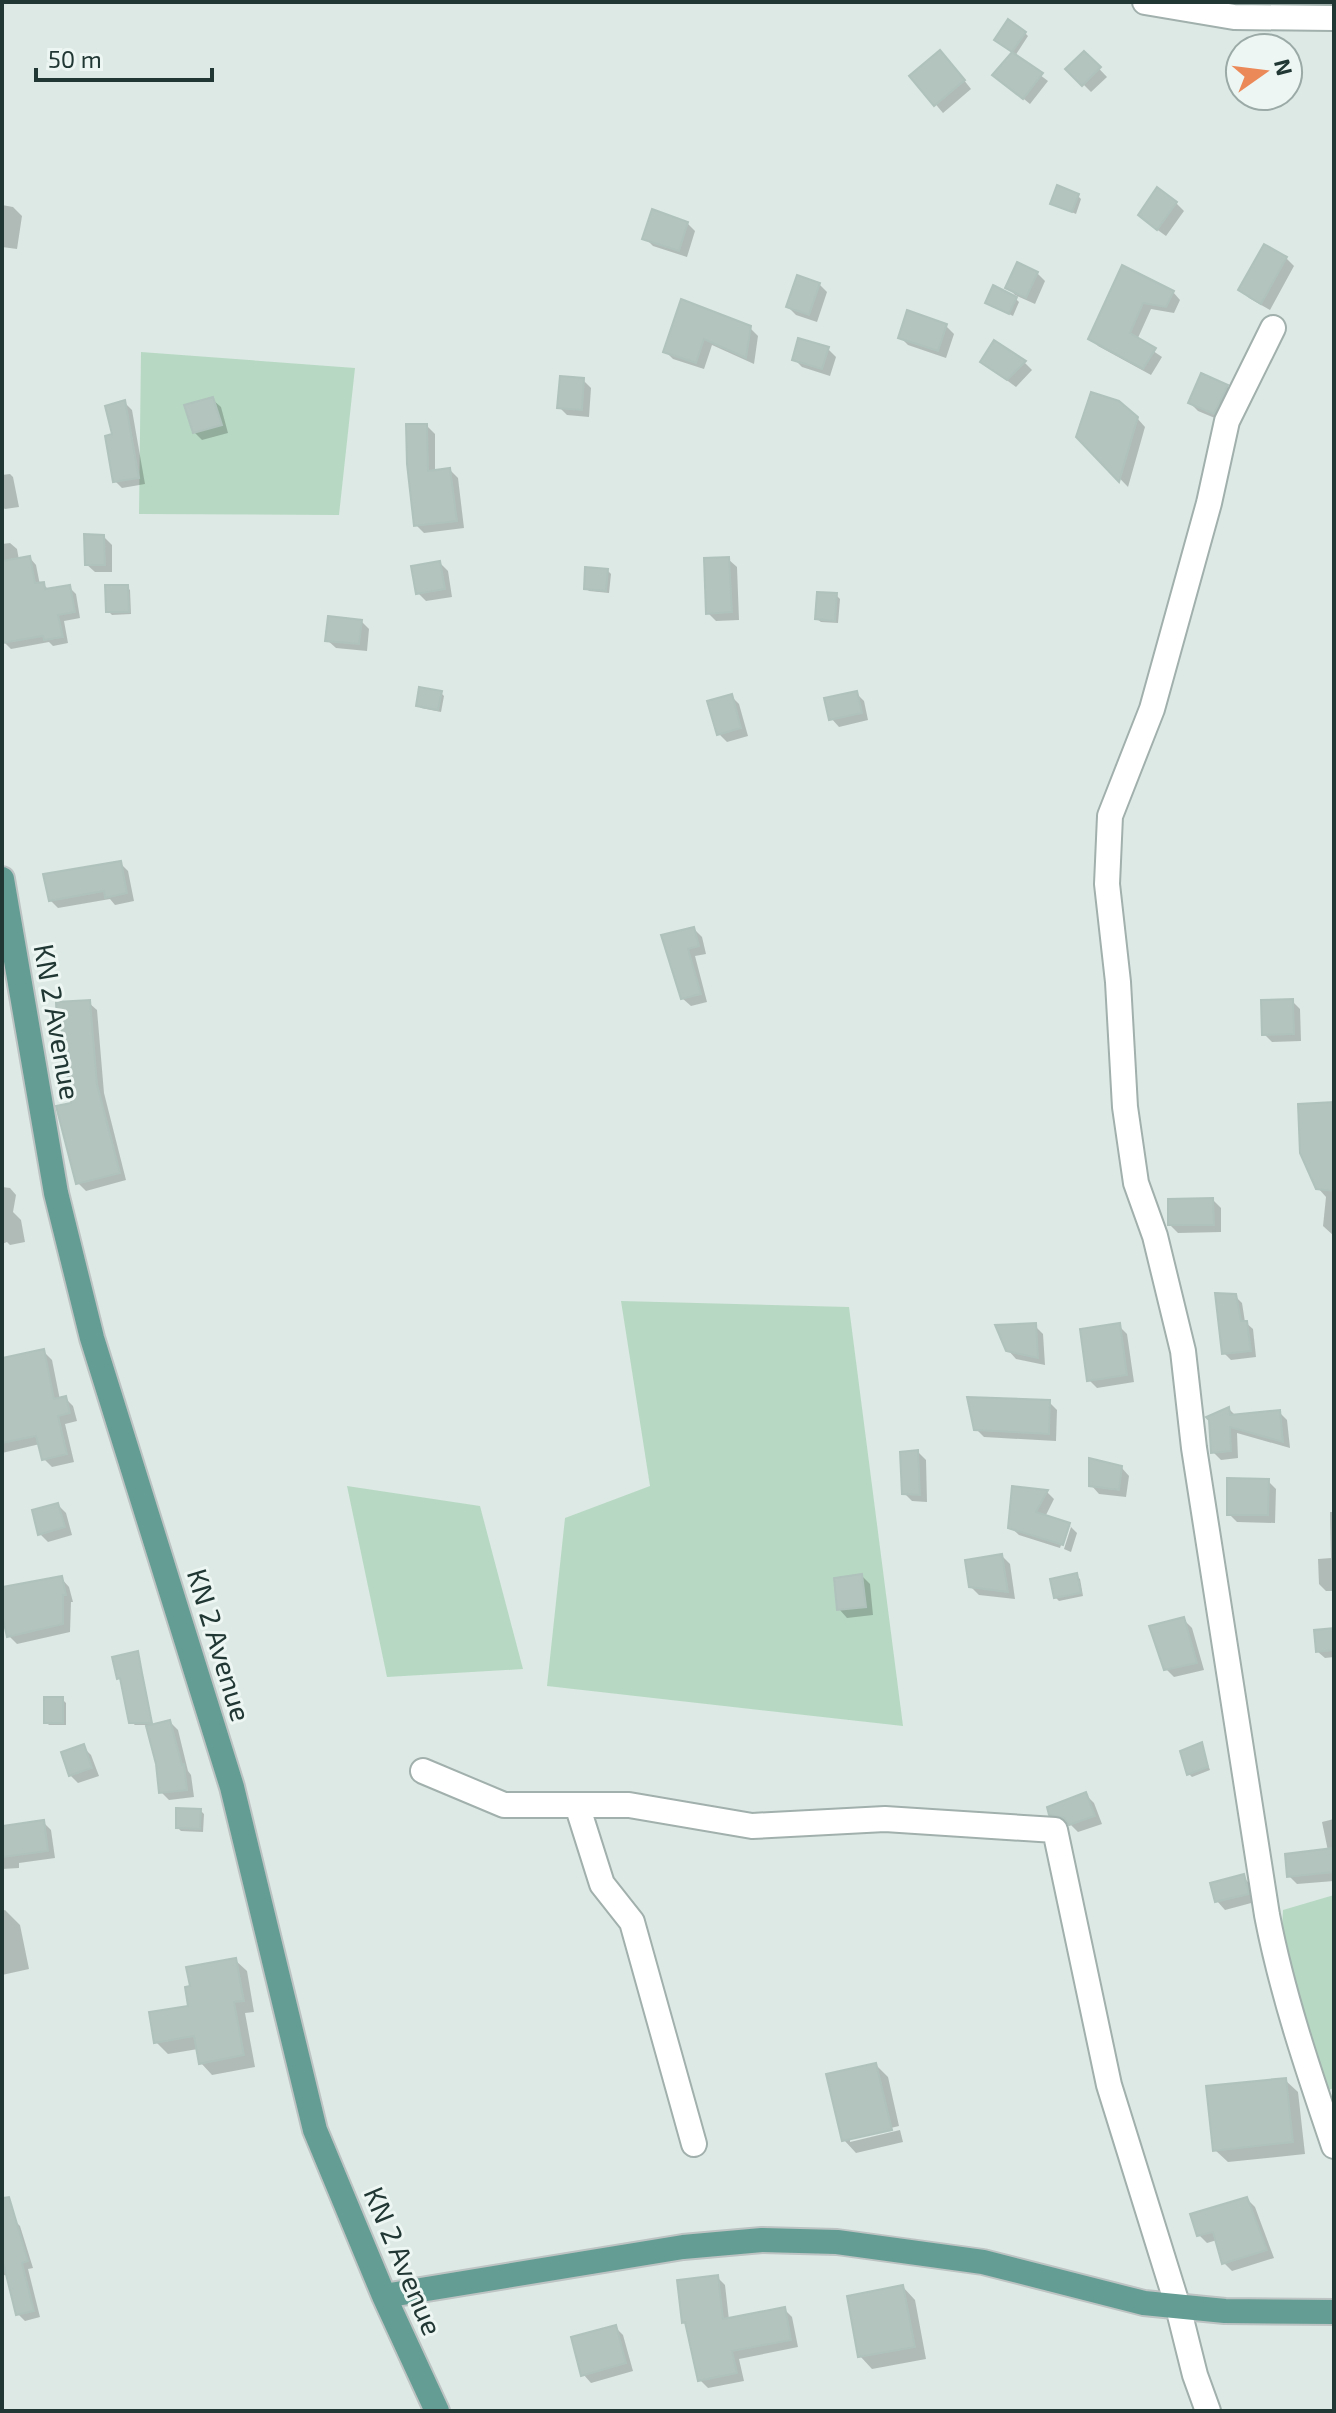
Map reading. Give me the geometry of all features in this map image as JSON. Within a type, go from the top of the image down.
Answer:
[{"type":"main road","name":"KN 2 Avenue","points":[[2,879],[56,1193],[92,1338],[232,1787],[315,2130],[384,2296],[437,2411]]},
{"type":"main road","points":[[384,2296],[683,2247],[762,2240],[837,2242],[983,2262],[1144,2303],[1225,2311],[1334,2312]]},
{"type":"street","points":[[1145,2],[1234,17],[1334,18]]},
{"type":"street","points":[[1273,328],[1227,421],[1209,503],[1152,709],[1110,816],[1107,884],[1118,982],[1125,1107],[1136,1183],[1155,1236],[1183,1351],[1194,1448],[1269,1928],[1304,2055],[1334,2146]]},
{"type":"street","points":[[423,1771],[504,1805],[629,1805],[752,1826],[885,1819],[1055,1830],[1109,2085],[1208,2411]]},
{"type":"street","points":[[577,1805],[602,1884],[632,1922],[694,2144]]},
{"type":"green space","points":[[141,352],[355,368],[339,515],[139,514]]},
{"type":"green space","points":[[621,1301],[849,1307],[903,1726],[547,1686],[565,1518],[650,1486]]},
{"type":"green space","points":[[347,1486],[480,1506],[523,1669],[387,1677]]},
{"type":"green space","points":[[1334,1895],[1334,2088],[1323,2092],[1281,1953],[1283,1910]]},
{"type":"building","points":[[1008,19],[1026,32],[1012,52],[994,40]]},
{"type":"building","points":[[940,50],[965,80],[934,106],[909,76]]},
{"type":"building","points":[[1084,51],[1101,67],[1082,86],[1065,69]]},
{"type":"building","points":[[1012,52],[1043,73],[1023,99],[992,75]]},
{"type":"building","points":[[1057,185],[1079,194],[1072,212],[1050,204]]},
{"type":"building","points":[[1157,187],[1177,202],[1157,230],[1138,215]]},
{"type":"building","points":[[652,209],[688,222],[679,251],[642,239]]},
{"type":"building","points":[[1264,244],[1287,257],[1261,304],[1238,290]]},
{"type":"building","points":[[1017,262],[1038,272],[1026,298],[1005,288]]},
{"type":"building","points":[[1122,265],[1174,291],[1166,307],[1143,303],[1130,333],[1156,348],[1143,369],[1088,339]]},
{"type":"building","points":[[797,275],[820,283],[809,315],[786,307]]},
{"type":"building","points":[[993,285],[1017,297],[1009,314],[985,303]]},
{"type":"building","points":[[681,299],[751,326],[746,358],[704,339],[696,363],[663,352]]},
{"type":"building","points":[[907,310],[947,324],[938,351],[898,338]]},
{"type":"building","points":[[798,338],[829,347],[822,369],[792,360]]},
{"type":"building","points":[[994,340],[1026,361],[1007,380],[980,362]]},
{"type":"building","points":[[1201,373],[1228,385],[1214,414],[1188,403]]},
{"type":"building","points":[[560,376],[584,378],[582,410],[557,408]]},
{"type":"building","points":[[1091,392],[1119,401],[1138,417],[1119,482],[1076,437]]},
{"type":"building","points":[[213,397],[222,425],[193,433],[184,405]]},
{"type":"building","points":[[125,400],[139,478],[113,482],[105,436],[112,434],[105,406]]},
{"type":"building","points":[[406,424],[427,424],[428,471],[450,468],[457,521],[414,526]]},
{"type":"building","points":[[84,534],[104,535],[105,565],[85,565]]},
{"type":"building","points":[[30,556],[35,583],[44,582],[45,589],[70,585],[75,612],[58,615],[63,637],[44,640],[43,636],[2,643],[2,561]]},
{"type":"building","points":[[729,557],[732,612],[706,614],[704,558]]},
{"type":"building","points":[[440,561],[445,589],[416,594],[411,566]]},
{"type":"building","points":[[585,567],[608,569],[606,591],[584,589]]},
{"type":"building","points":[[105,585],[128,585],[129,612],[106,612]]},
{"type":"building","points":[[817,592],[837,593],[835,621],[815,619]]},
{"type":"building","points":[[328,616],[362,620],[359,644],[325,641]]},
{"type":"building","points":[[419,687],[442,691],[438,710],[416,706]]},
{"type":"building","points":[[857,691],[862,713],[829,720],[824,698]]},
{"type":"building","points":[[732,694],[741,728],[717,735],[707,701]]},
{"type":"building","points":[[121,861],[127,893],[105,898],[104,891],[49,901],[43,874]]},
{"type":"building","points":[[694,927],[699,946],[688,949],[701,994],[681,999],[661,935]]},
{"type":"building","points":[[1293,999],[1294,1034],[1262,1035],[1261,1000]]},
{"type":"building","points":[[90,1000],[97,1084],[120,1173],[76,1184],[56,1106],[71,1103],[61,1026],[57,1026],[56,1002]]},
{"type":"building","points":[[1334,1102],[1334,1191],[1316,1189],[1300,1153],[1298,1104]]},
{"type":"building","points":[[1213,1198],[1214,1225],[1168,1225],[1168,1199]]},
{"type":"building","points":[[1215,1293],[1236,1294],[1241,1321],[1247,1321],[1251,1351],[1222,1354]]},
{"type":"building","points":[[1036,1323],[1038,1358],[1006,1351],[995,1325]]},
{"type":"building","points":[[1120,1323],[1127,1375],[1087,1381],[1080,1329]]},
{"type":"building","points":[[44,1349],[54,1399],[66,1396],[70,1413],[58,1416],[67,1454],[42,1460],[36,1436],[2,1443],[2,1358]]},
{"type":"building","points":[[967,1397],[1050,1400],[1049,1434],[974,1430]]},
{"type":"building","points":[[1229,1407],[1230,1415],[1280,1410],[1283,1442],[1230,1427],[1231,1451],[1211,1453],[1209,1420],[1206,1417]]},
{"type":"building","points":[[918,1450],[920,1495],[902,1494],[900,1452]]},
{"type":"building","points":[[1089,1458],[1122,1466],[1119,1490],[1089,1486]]},
{"type":"building","points":[[1227,1478],[1269,1479],[1268,1515],[1227,1515]]},
{"type":"building","points":[[1012,1486],[1048,1490],[1036,1512],[1070,1523],[1063,1545],[1008,1528]]},
{"type":"building","points":[[58,1503],[65,1527],[38,1535],[32,1510]]},
{"type":"building","points":[[1002,1554],[1008,1592],[969,1587],[965,1560]]},
{"type":"building","points":[[1077,1573],[1081,1593],[1054,1598],[1050,1579]]},
{"type":"building","points":[[862,1574],[866,1607],[837,1610],[834,1578]]},
{"type":"building","points":[[62,1576],[66,1595],[63,1595],[63,1624],[7,1637],[2,1614],[2,1587]]},
{"type":"building","points":[[1184,1617],[1197,1663],[1164,1670],[1149,1626]]},
{"type":"building","points":[[1334,1628],[1334,1650],[1316,1652],[1314,1630]]},
{"type":"building","points":[[138,1651],[152,1723],[129,1723],[120,1678],[117,1679],[112,1657]]},
{"type":"building","points":[[44,1697],[63,1697],[63,1723],[44,1723]]},
{"type":"building","points":[[170,1720],[184,1764],[187,1790],[159,1793],[156,1764],[146,1726]]},
{"type":"building","points":[[1202,1742],[1208,1767],[1187,1775],[1180,1751]]},
{"type":"building","points":[[84,1744],[92,1768],[69,1776],[61,1752]]},
{"type":"building","points":[[1086,1792],[1095,1816],[1069,1825],[1064,1818],[1049,1815],[1047,1807]]},
{"type":"building","points":[[176,1808],[201,1809],[200,1829],[176,1828]]},
{"type":"building","points":[[44,1820],[48,1851],[2,1857],[2,1826]]},
{"type":"building","points":[[1334,1848],[1334,1872],[1287,1877],[1285,1854]]},
{"type":"building","points":[[1244,1874],[1249,1894],[1215,1902],[1210,1883]]},
{"type":"building","points":[[236,1958],[244,2001],[234,2002],[244,2055],[199,2064],[194,2036],[154,2043],[149,2012],[188,2006],[185,1987],[190,1986],[186,1967]]},
{"type":"building","points":[[876,2063],[892,2130],[842,2141],[826,2074]]},
{"type":"building","points":[[1286,2078],[1293,2142],[1213,2151],[1206,2086]]},
{"type":"building","points":[[9,2197],[28,2261],[22,2263],[34,2311],[16,2315],[2,2258],[2,2198]]},
{"type":"building","points":[[1247,2197],[1267,2250],[1222,2264],[1213,2232],[1197,2236],[1190,2214]]},
{"type":"building","points":[[718,2275],[723,2319],[785,2307],[791,2340],[732,2351],[737,2373],[698,2381],[685,2322],[682,2323],[677,2280]]},
{"type":"building","points":[[903,2285],[915,2347],[858,2357],[847,2296]]},
{"type":"building","points":[[616,2325],[626,2363],[581,2376],[571,2337]]}]
